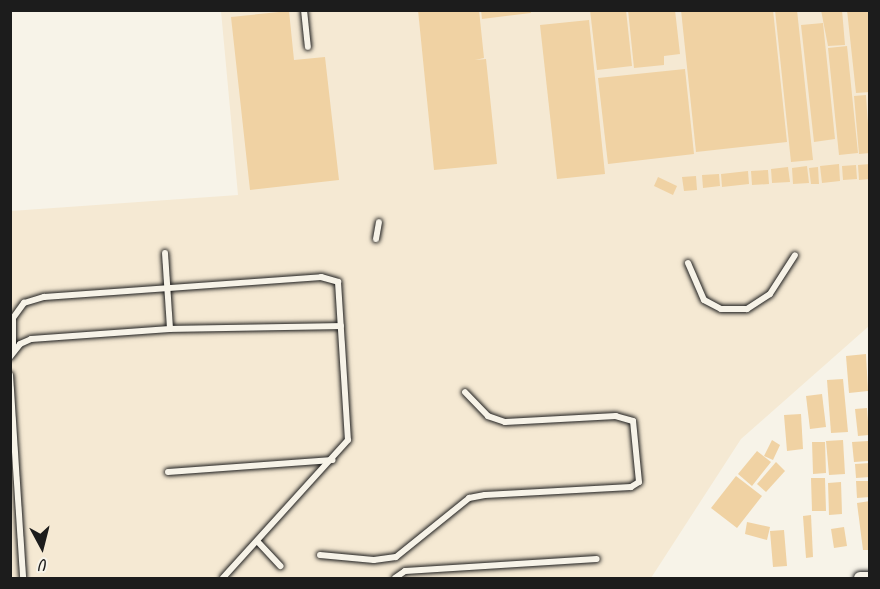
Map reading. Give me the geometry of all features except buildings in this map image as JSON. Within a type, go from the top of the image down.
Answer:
[{"type":"street","points":[[860,579],[870,578]]},
{"type":"lane","points":[[304,10],[308,47]]},
{"type":"lane","points":[[376,239],[379,222]]},
{"type":"lane","points":[[165,253],[170,329]]},
{"type":"lane","points":[[688,263],[704,300],[721,309],[747,309],[770,294],[795,255]]},
{"type":"lane","points":[[12,353],[13,318],[24,303],[44,297],[330,278],[338,282],[351,432],[333,460],[223,579]]},
{"type":"lane","points":[[12,353],[31,339],[170,329],[341,326]]},
{"type":"lane","points":[[10,375],[13,477],[23,579]]},
{"type":"lane","points":[[320,555],[374,560],[396,557],[469,498],[485,495],[631,487],[639,482],[633,421],[616,416],[505,423],[488,416],[465,392]]},
{"type":"lane","points":[[168,472],[333,460]]},
{"type":"lane","points":[[258,542],[280,566]]},
{"type":"lane","points":[[395,579],[405,571],[597,559]]},
{"type":"shaded area","points":[[221,11],[869,11],[869,326],[741,439],[651,578],[11,578],[11,211],[238,195]]}]
